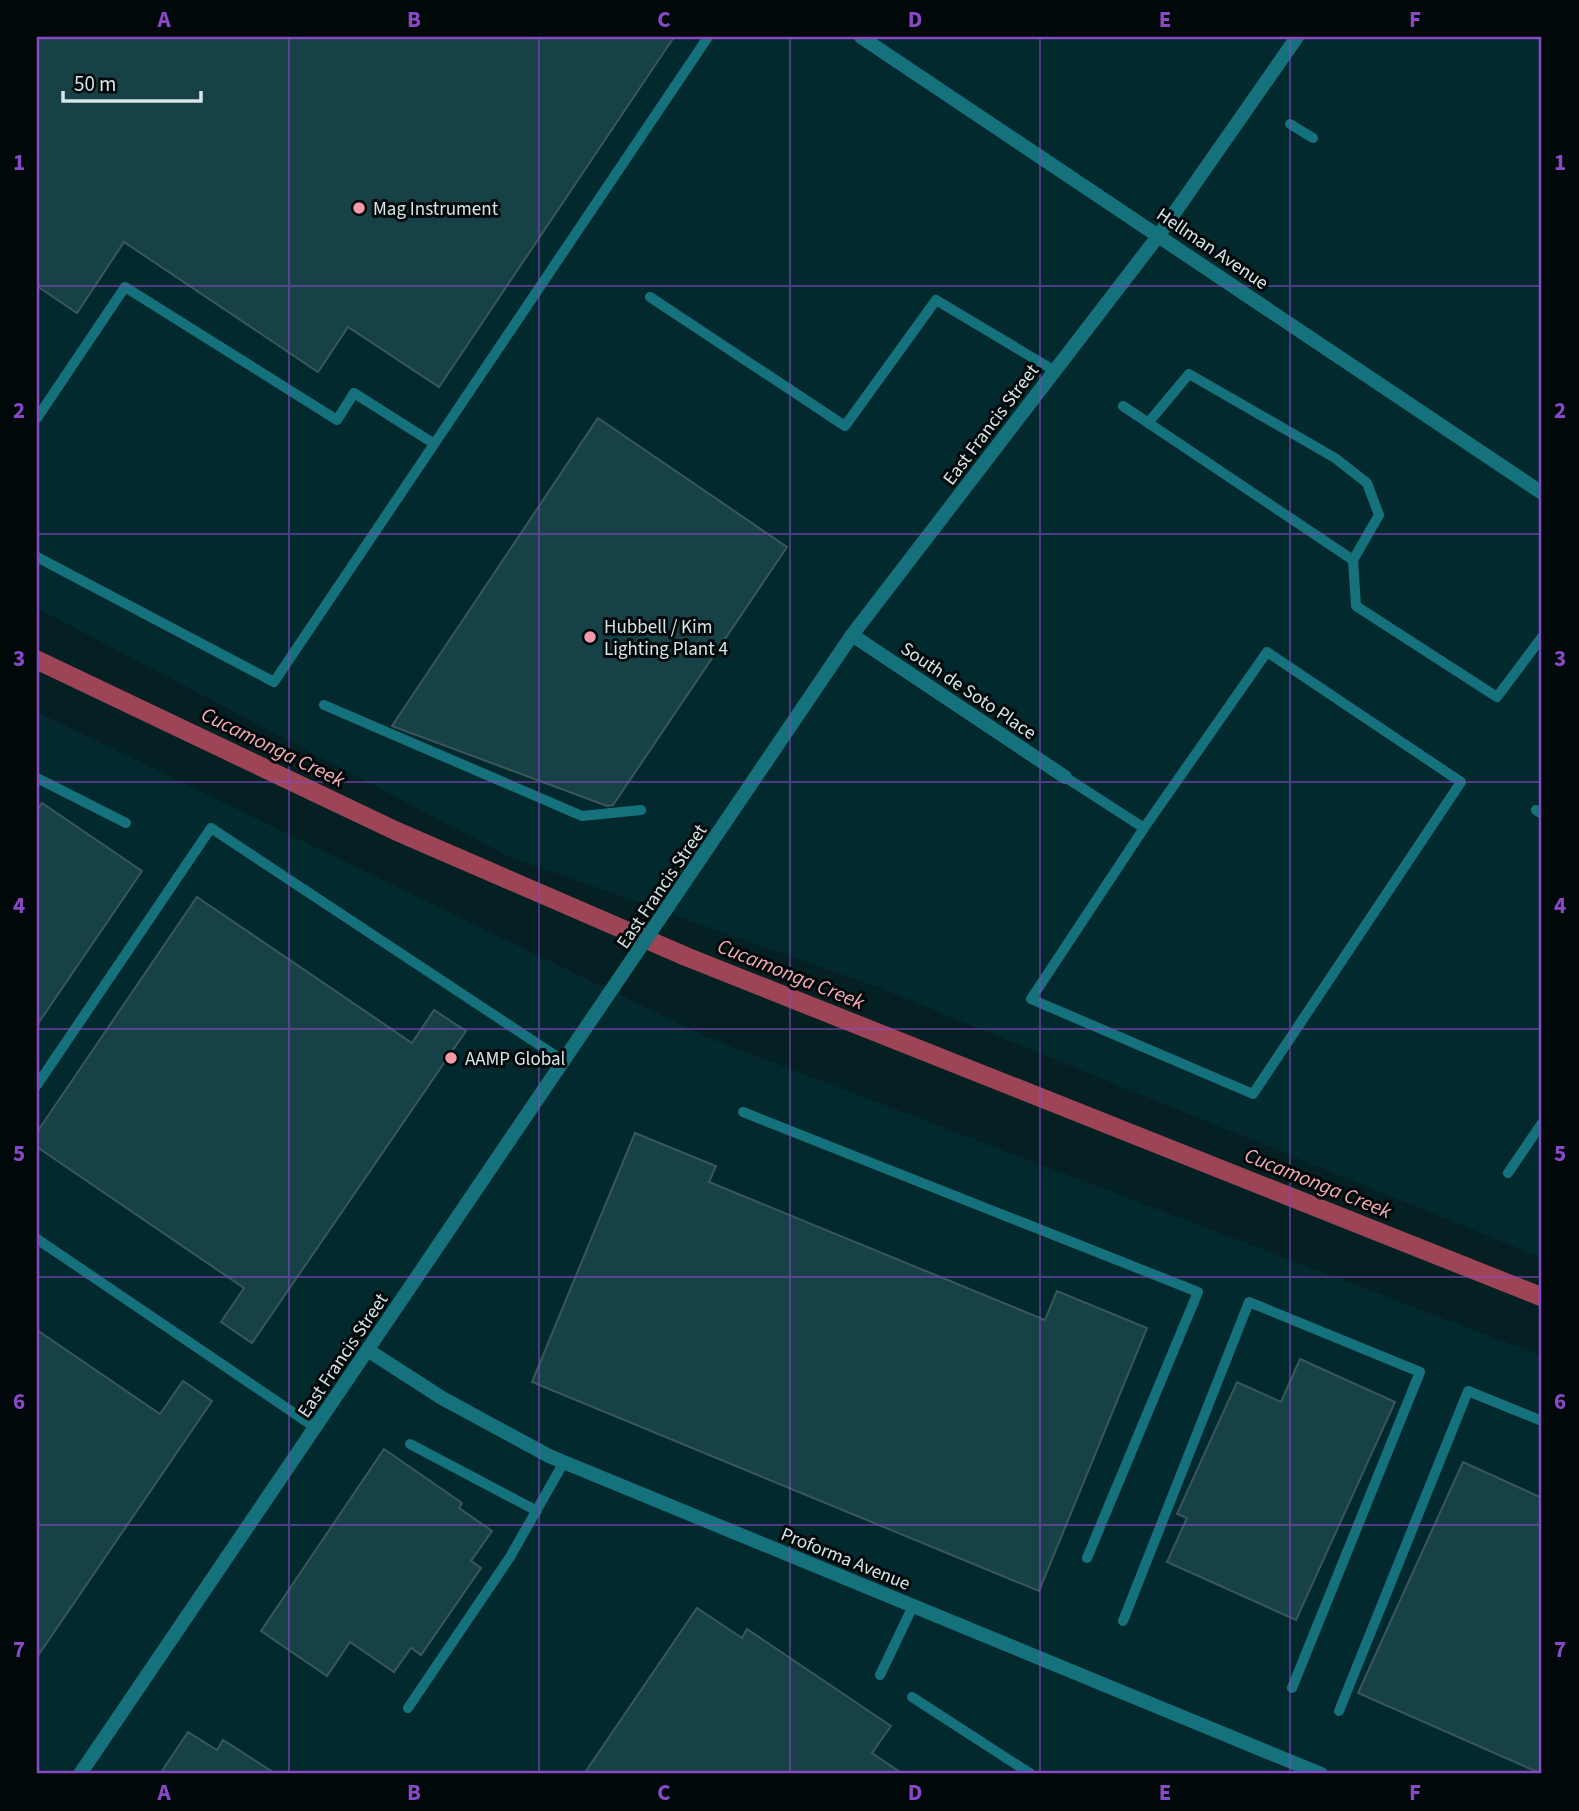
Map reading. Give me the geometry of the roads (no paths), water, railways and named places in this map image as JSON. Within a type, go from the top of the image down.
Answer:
[{"type":"street","name":"Hellman Avenue","points":[[861,37],[1542,493]]},
{"type":"street","name":"East Francis Street","points":[[80,1774],[678,896],[852,635],[1159,235],[1297,37]]},
{"type":"street","name":"South de Soto Place","points":[[852,635],[1065,777]]},
{"type":"street","name":"Proforma Avenue","points":[[369,1351],[442,1398],[564,1462],[1321,1774]]},
{"type":"lane","points":[[37,557],[274,682],[708,37]]},
{"type":"lane","points":[[1290,124],[1313,138]]},
{"type":"lane","points":[[37,418],[125,287],[338,420],[355,393],[433,443]]},
{"type":"lane","points":[[650,297],[845,426],[936,300],[1055,371]]},
{"type":"lane","points":[[1148,423],[1189,373],[1335,458],[1367,484],[1379,515],[1353,560],[1356,606],[1497,697],[1542,637]]},
{"type":"lane","points":[[1123,406],[1353,560]]},
{"type":"lane","points":[[1267,652],[1461,782],[1252,1094],[1031,999],[1144,828],[1267,652]]},
{"type":"lane","points":[[324,705],[582,816],[641,810]]},
{"type":"lane","points":[[1065,777],[1144,828]]},
{"type":"lane","points":[[37,778],[126,823]]},
{"type":"lane","points":[[37,1085],[211,828],[565,1062]]},
{"type":"lane","points":[[743,1112],[1198,1292],[1087,1558]]},
{"type":"lane","points":[[1508,1173],[1542,1123]]},
{"type":"lane","points":[[37,1239],[316,1428]]},
{"type":"lane","points":[[1124,1621],[1249,1302],[1420,1372],[1292,1688]]},
{"type":"lane","points":[[1339,1711],[1468,1391],[1542,1421]]},
{"type":"lane","points":[[410,1444],[537,1511]]},
{"type":"lane","points":[[408,1708],[510,1557],[564,1462]]},
{"type":"lane","points":[[880,1675],[913,1606]]},
{"type":"lane","points":[[912,1697],[1031,1774]]},
{"type":"waterway","name":"Cucamonga Creek","points":[[37,660],[396,831],[687,957],[1542,1297]]},
{"type":"place","name":"Mag Instrument","points":[[359,208]]},
{"type":"place","name":"Hubbell / Kim Lighting Plant 4","points":[[590,637]]},
{"type":"place","name":"AAMP Global","points":[[451,1058]]}]
